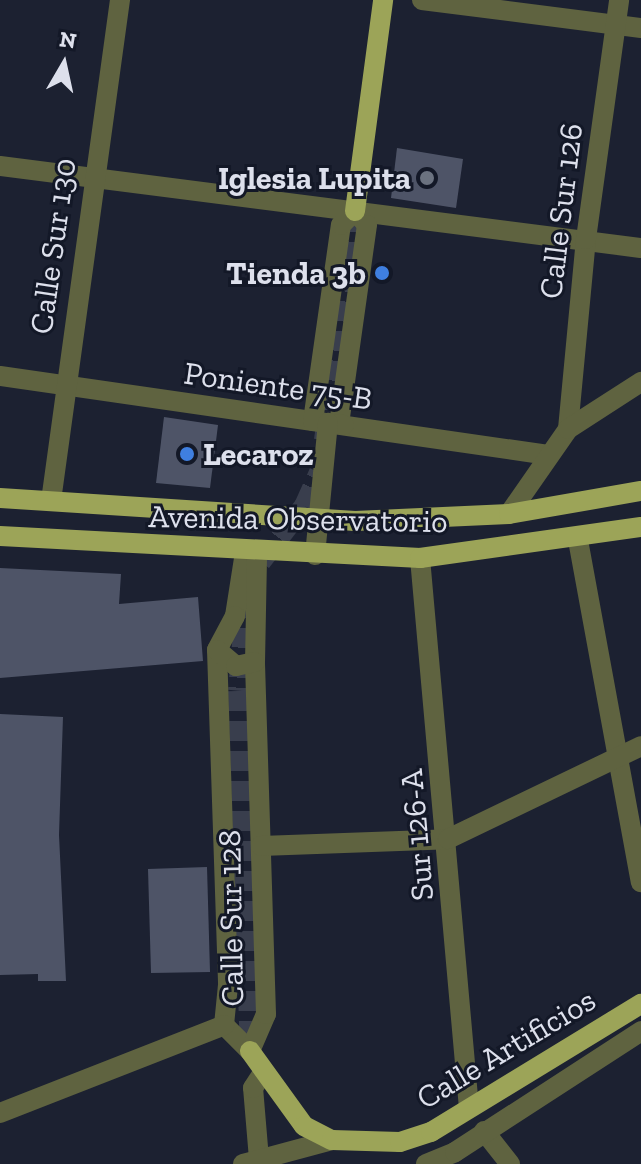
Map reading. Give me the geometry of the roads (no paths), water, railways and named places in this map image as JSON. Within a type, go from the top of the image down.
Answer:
[{"type":"main road","points":[[355,211],[383,0]]},
{"type":"main road","name":"Avenida Observatorio","points":[[0,498],[317,518],[419,520],[509,514],[641,491]]},
{"type":"main road","name":"Avenida Observatorio","points":[[0,536],[251,552],[420,558],[578,540],[641,527]]},
{"type":"main road","name":"Calle Artificios","points":[[332,1140],[400,1142],[431,1132],[641,1004]]},
{"type":"main road","points":[[250,1051],[294,1116],[332,1140]]},
{"type":"street","name":"Calle Sur 130","points":[[51,501],[63,385],[120,0]]},
{"type":"street","points":[[422,0],[641,28]]},
{"type":"street","name":"Calle Sur 126","points":[[568,429],[586,239],[619,0]]},
{"type":"street","points":[[0,166],[641,248]]},
{"type":"street","points":[[315,555],[328,423],[341,225],[355,211]]},
{"type":"street","points":[[328,423],[339,424],[367,225],[355,211]]},
{"type":"street","name":"Poniente 75-B","points":[[0,376],[548,455]]},
{"type":"street","points":[[509,514],[568,429],[641,382]]},
{"type":"street","points":[[578,540],[621,755],[641,882]]},
{"type":"street","name":"Calle Sur 128","points":[[251,552],[266,1014],[250,1051],[224,1025],[228,985],[217,650],[235,616],[251,552]]},
{"type":"street","name":"Sur 126-A","points":[[420,558],[448,839],[469,1108]]},
{"type":"street","points":[[217,650],[236,666],[255,662]]},
{"type":"street","points":[[261,846],[448,839],[641,746]]},
{"type":"street","points":[[0,1113],[224,1025]]},
{"type":"street","points":[[426,1164],[484,1131],[641,1031]]},
{"type":"street","points":[[264,1071],[253,1088],[251,1161],[332,1140]]},
{"type":"street","points":[[484,1131],[510,1164]]},
{"type":"tunnel","points":[[324,440],[355,211]]},
{"type":"tunnel","points":[[261,562],[304,506],[319,472]]},
{"type":"tunnel","points":[[246,598],[238,691],[250,1051]]},
{"type":"place","name":"Iglesia Lupita","points":[[427,178]]},
{"type":"place","name":"Tienda 3b","points":[[382,273]]},
{"type":"place","name":"Lecaroz","points":[[187,454]]}]
